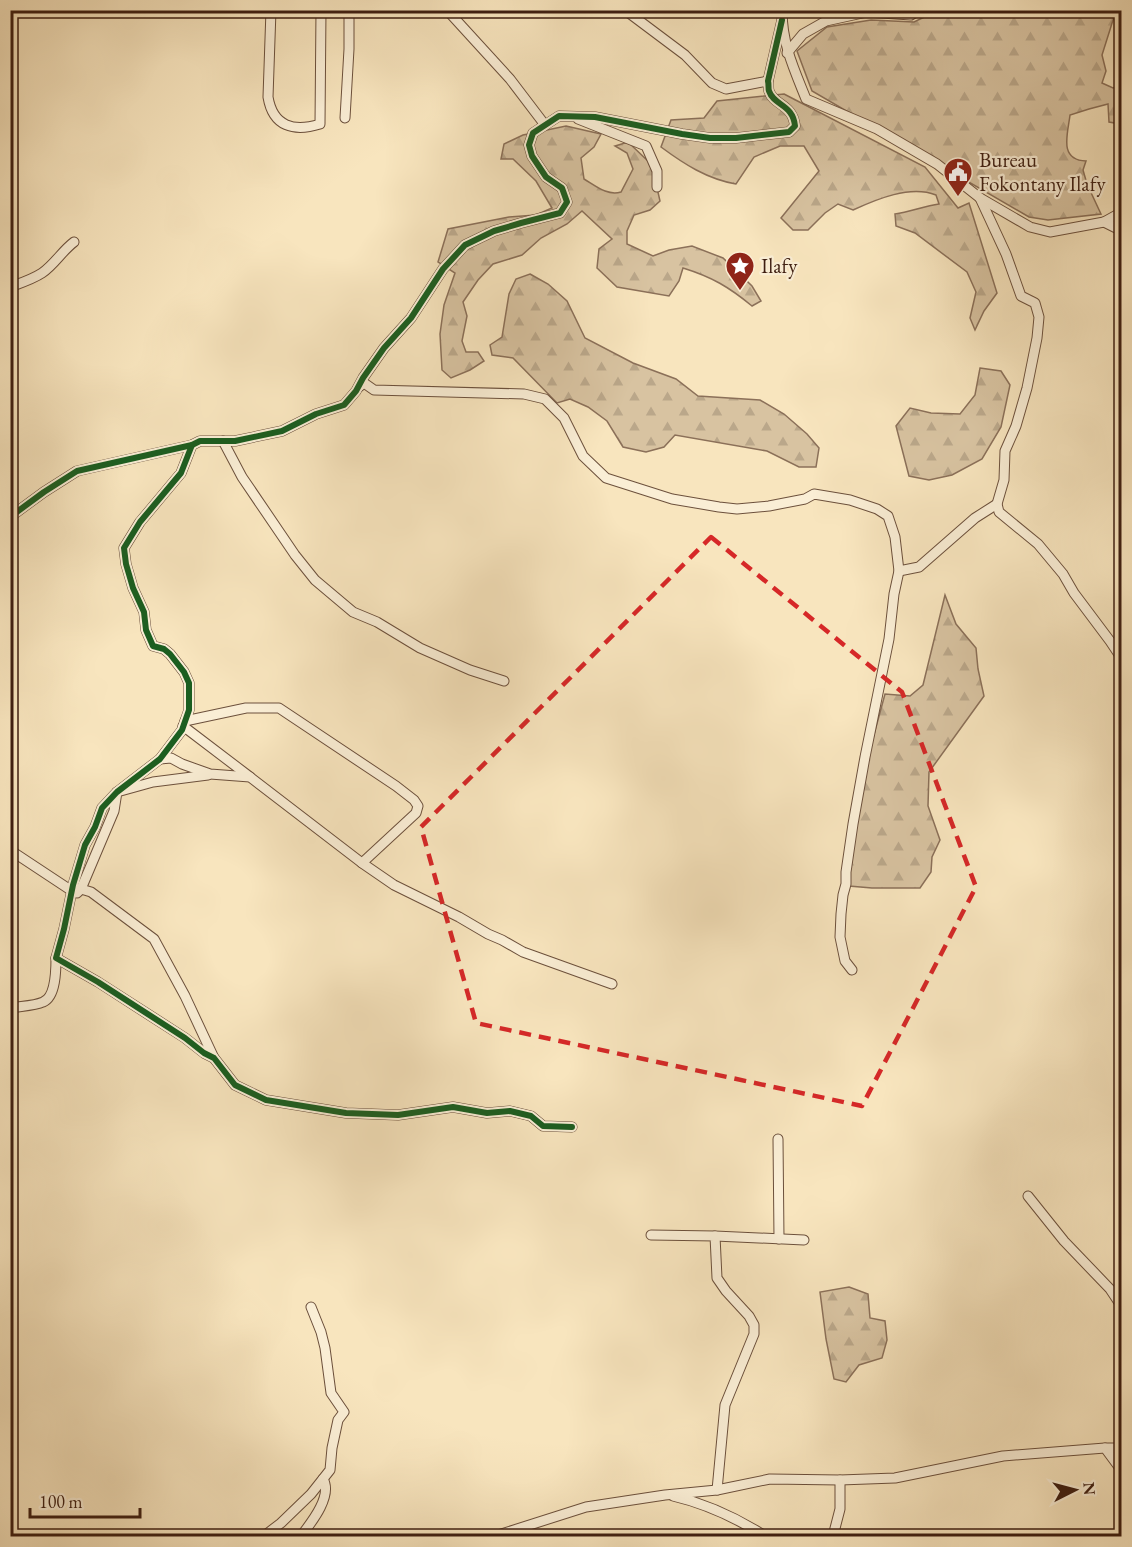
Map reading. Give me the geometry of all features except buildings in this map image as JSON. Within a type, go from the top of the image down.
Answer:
[{"type":"street","points":[[271,10],[268,98],[270,110],[279,122],[293,128],[308,128],[320,124],[321,10]]},
{"type":"street","points":[[345,118],[350,10]]},
{"type":"street","points":[[447,10],[510,79],[545,125]]},
{"type":"street","points":[[625,10],[685,56],[712,83],[726,89],[768,81]]},
{"type":"street","points":[[787,53],[803,34],[826,21],[867,12],[911,15],[919,10]]},
{"type":"street","points":[[356,391],[384,348],[411,318],[443,268],[465,245],[494,231],[560,213],[567,202],[562,188],[546,177],[532,156],[529,145],[533,134],[559,116],[595,117],[710,138],[736,138],[789,132],[795,126],[794,118],[786,107],[769,92],[768,81],[782,15]]},
{"type":"street","points":[[782,15],[787,53],[806,99],[877,129],[937,164],[980,198],[1030,227],[1050,232],[1104,222],[1122,212]]},
{"type":"street","points":[[571,116],[646,146],[657,171],[657,187]]},
{"type":"street","points":[[980,198],[1006,254],[1021,296],[1035,303],[1039,317],[1027,388],[1016,426],[1005,452],[1004,480],[997,504],[999,512],[1038,544],[1063,574],[1079,601],[1122,659]]},
{"type":"street","points":[[1104,222],[1122,231]]},
{"type":"street","points":[[10,287],[42,273],[74,242]]},
{"type":"street","points":[[10,517],[77,471],[192,445],[200,441],[235,441],[282,431],[316,414],[344,405],[364,382],[374,390],[524,394],[546,399],[564,417],[583,456],[606,478],[672,499],[736,509],[769,506],[805,499],[814,494],[850,500],[877,509],[888,516],[895,537],[898,571],[889,639],[865,757],[843,895],[840,937],[845,960],[852,970]]},
{"type":"street","points":[[223,441],[242,477],[295,555],[315,580],[353,612],[377,622],[420,648],[470,670],[504,681]]},
{"type":"street","points":[[10,1008],[44,1002],[49,998],[54,986],[56,958],[70,902],[77,890],[85,845],[102,808],[117,792],[160,759],[184,724],[189,710],[189,683],[184,672],[170,654],[153,646],[146,630],[144,612],[133,588],[124,548],[146,515],[181,472],[192,445]]},
{"type":"street","points":[[898,571],[919,567],[975,518],[997,504]]},
{"type":"street","points":[[184,724],[246,708],[279,708],[414,800],[418,806],[416,813],[362,863]]},
{"type":"street","points":[[184,724],[362,863],[394,885],[523,952],[612,984]]},
{"type":"street","points":[[160,759],[171,758],[210,774]]},
{"type":"street","points":[[117,792],[153,782],[210,774],[250,777]]},
{"type":"street","points":[[10,850],[77,890],[91,892],[154,939],[185,996],[214,1058],[236,1085],[266,1100],[346,1113],[398,1115],[453,1107],[487,1113],[510,1110],[531,1116],[543,1126],[572,1128]]},
{"type":"street","points":[[56,958],[98,982],[214,1058]]},
{"type":"street","points":[[778,1139],[779,1239]]},
{"type":"street","points":[[1028,1196],[1064,1241],[1110,1289],[1122,1307]]},
{"type":"street","points":[[651,1235],[804,1240]]},
{"type":"street","points":[[716,1236],[717,1278],[754,1325],[754,1334],[725,1405],[717,1490]]},
{"type":"street","points":[[264,1536],[311,1494],[330,1470],[338,1420],[344,1412],[331,1393],[325,1348],[311,1307]]},
{"type":"street","points":[[1105,1448],[1122,1471]]},
{"type":"street","points":[[495,1536],[586,1507],[664,1495],[717,1490],[770,1479],[895,1478],[1003,1456],[1122,1448]]},
{"type":"street","points":[[301,1536],[326,1496],[327,1486],[324,1479]]},
{"type":"street","points":[[833,1536],[840,1509],[840,1480]]},
{"type":"street","points":[[664,1495],[696,1502],[728,1514],[765,1536]]},
{"type":"highlighted area","points":[[711,537],[902,692],[976,887],[862,1106],[476,1023],[421,827]]},
{"type":"green space","points":[[937,11],[1113,11],[1114,17],[1102,55],[1106,71],[1102,83],[1113,88],[1121,85],[1121,124],[1109,122],[1108,104],[1070,115],[1067,137],[1068,151],[1071,156],[1086,161],[1083,170],[1101,214],[1048,220],[1029,217],[812,91],[797,51],[827,27],[871,20],[914,22]]},
{"type":"green space","points":[[784,94],[925,167],[958,208],[969,203],[997,293],[984,311],[975,330],[970,318],[976,292],[967,272],[915,233],[896,226],[895,214],[939,204],[936,195],[926,192],[905,192],[853,210],[838,204],[808,230],[793,230],[781,218],[819,171],[804,146],[780,146],[754,157],[736,184],[696,170],[661,147],[671,120],[704,118],[717,101]]},
{"type":"green space","points":[[566,126],[601,134],[594,147],[581,158],[584,179],[602,190],[611,193],[621,192],[633,169],[627,153],[615,146],[628,142],[650,163],[660,201],[650,210],[634,215],[627,231],[627,244],[653,256],[669,250],[692,246],[723,258],[752,286],[761,301],[752,306],[720,283],[683,268],[679,281],[669,296],[617,287],[597,268],[599,249],[612,239],[582,211],[567,224],[541,238],[522,255],[493,264],[478,280],[463,302],[467,316],[462,341],[466,352],[478,352],[484,361],[451,378],[442,370],[440,334],[444,305],[455,273],[438,262],[448,229],[509,217],[536,215],[552,208],[536,181],[513,159],[501,159],[504,144],[523,135]]},
{"type":"green space","points":[[530,274],[548,284],[567,301],[585,338],[633,363],[676,379],[698,396],[760,400],[784,414],[819,448],[816,467],[799,467],[767,451],[675,435],[664,447],[646,452],[623,447],[607,421],[588,407],[570,399],[557,403],[513,358],[492,355],[490,345],[502,337],[509,294],[516,279]]},
{"type":"green space","points":[[980,368],[1001,371],[1010,385],[1001,427],[982,459],[952,475],[929,480],[909,476],[896,426],[910,408],[931,413],[960,414],[975,395]]},
{"type":"green space","points":[[945,595],[956,624],[976,648],[984,696],[929,772],[928,806],[940,840],[932,857],[931,872],[920,888],[849,886],[849,869],[869,753],[885,694],[910,696],[923,685]]},
{"type":"green space","points":[[849,1287],[868,1294],[870,1318],[885,1321],[887,1340],[882,1358],[859,1365],[846,1382],[834,1379],[820,1292]]},
{"type":"cycle path","points":[[10,517],[77,471],[192,445],[200,441],[235,441],[282,431],[316,414],[344,405],[384,348],[411,318],[443,269],[465,245],[494,231],[560,213],[567,202],[562,188],[546,177],[532,156],[529,145],[533,133],[559,116],[595,117],[710,138],[736,138],[789,132],[795,126],[794,119],[791,113],[771,96],[768,81],[782,20]]},
{"type":"cycle path","points":[[192,445],[181,473],[140,522],[124,548],[133,588],[144,612],[146,630],[153,646],[164,649],[170,654],[184,672],[189,683],[189,710],[182,730],[160,759],[117,792],[102,808],[85,845],[56,958],[185,1038],[214,1058],[235,1085],[266,1100],[346,1113],[398,1115],[453,1107],[487,1113],[510,1111],[531,1116],[543,1126],[572,1127]]},
{"type":"place","name":"Bureau Fokontany Ilafy","points":[[958,198]]},
{"type":"place","name":"Ilafy","points":[[740,292]]}]
